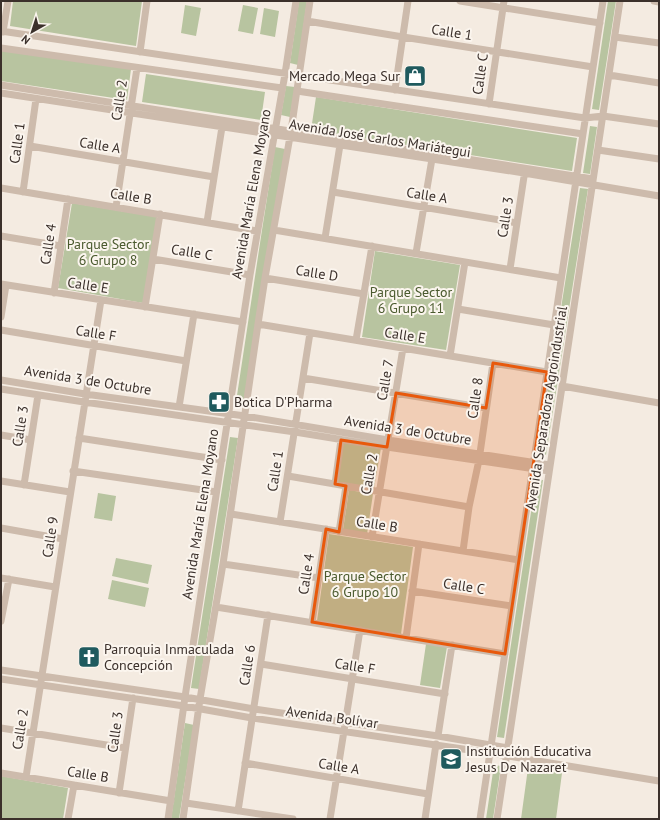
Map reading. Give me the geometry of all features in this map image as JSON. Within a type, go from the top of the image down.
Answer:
[{"type":"street","points":[[8,1],[2,32],[585,118],[603,116],[659,124]]},
{"type":"street","points":[[140,52],[147,1]]},
{"type":"street","name":"Avenida María Elena Moyano","points":[[168,819],[216,492],[257,230],[285,74],[296,1]]},
{"type":"street","name":"Avenida María Elena Moyano","points":[[183,819],[200,700],[231,514],[265,278],[291,134],[310,1]]},
{"type":"street","points":[[395,90],[408,1]]},
{"type":"street","points":[[460,1],[503,4],[600,23]]},
{"type":"street","name":"Avenida Separadora Agroindustrial","points":[[480,819],[603,1]]},
{"type":"street","name":"Avenida Separadora Agroindustrial","points":[[497,819],[620,1]]},
{"type":"street","points":[[654,1],[659,2]]},
{"type":"street","name":"Calle C","points":[[489,104],[503,4]]},
{"type":"street","name":"Calle 1","points":[[307,21],[593,67]]},
{"type":"street","points":[[615,37],[659,43]]},
{"type":"street","points":[[1,48],[282,88]]},
{"type":"street","name":"Calle 2","points":[[116,207],[137,68]]},
{"type":"street","points":[[609,75],[659,83]]},
{"type":"street","name":"Avenida José Carlos Mariátegui","points":[[1,85],[222,127],[291,134],[593,182],[659,196]]},
{"type":"street","points":[[297,91],[583,134]]},
{"type":"street","name":"Avenida José Carlos Mariátegui","points":[[1,93],[130,109],[275,132]]},
{"type":"street","name":"Calle 1","points":[[23,192],[36,98]]},
{"type":"street","points":[[207,222],[222,127]]},
{"type":"street","name":"Avenida José Carlos Mariátegui","points":[[291,134],[340,145],[524,171]]},
{"type":"street","points":[[325,238],[340,145]]},
{"type":"street","name":"Calle A","points":[[30,146],[214,177]]},
{"type":"street","points":[[598,150],[659,159]]},
{"type":"street","points":[[416,254],[432,159]]},
{"type":"street","name":"Calle 3","points":[[510,269],[524,171]]},
{"type":"street","name":"Calle B","points":[[1,188],[257,230]]},
{"type":"street","name":"Calle A","points":[[333,192],[517,223]]},
{"type":"street","name":"Calle 4","points":[[54,292],[68,199]]},
{"type":"street","points":[[145,307],[160,214]]},
{"type":"street","points":[[274,230],[561,278]]},
{"type":"street","points":[[1,236],[61,246]]},
{"type":"street","points":[[356,340],[372,246]]},
{"type":"street","name":"Calle C","points":[[153,259],[250,275]]},
{"type":"street","points":[[450,356],[465,262]]},
{"type":"street","name":"Calle D","points":[[265,278],[364,294]]},
{"type":"street","points":[[1,317],[4,285]]},
{"type":"street","name":"Calle E","points":[[4,285],[243,322]]},
{"type":"street","points":[[86,394],[101,300]]},
{"type":"street","points":[[458,308],[554,325]]},
{"type":"street","points":[[178,407],[194,314]]},
{"type":"street","name":"Calle E","points":[[258,324],[547,372]]},
{"type":"street","name":"Calle F","points":[[1,330],[186,361]]},
{"type":"street","points":[[295,428],[310,333]]},
{"type":"street","name":"Calle 7","points":[[387,443],[403,348]]},
{"type":"street","name":"Calle 8","points":[[479,457],[493,363]]},
{"type":"street","points":[[303,378],[486,408]]},
{"type":"street","name":"Avenida 3 de Octubre","points":[[1,380],[86,394],[245,416],[341,440],[387,443]]},
{"type":"street","points":[[562,386],[659,403]]},
{"type":"street","name":"Avenida 3 de Octubre","points":[[1,389],[227,422],[295,428],[550,468]]},
{"type":"street","name":"Calle 9","points":[[40,685],[86,394]]},
{"type":"street","name":"Calle 3","points":[[24,484],[38,395]]},
{"type":"street","name":"Calle 1","points":[[280,522],[295,428]]},
{"type":"street","points":[[1,435],[31,440]]},
{"type":"street","points":[[79,438],[222,460]]},
{"type":"street","points":[[334,484],[341,440]]},
{"type":"street","name":"Calle 2","points":[[372,537],[387,443]]},
{"type":"street","points":[[463,551],[469,507],[479,457]]},
{"type":"street","points":[[73,471],[216,492]]},
{"type":"street","points":[[288,476],[469,507]]},
{"type":"street","points":[[1,481],[70,492]]},
{"type":"street","name":"Calle 2","points":[[339,532],[346,486]]},
{"type":"street","name":"Calle B","points":[[231,514],[519,560]]},
{"type":"street","points":[[1,528],[63,539]]},
{"type":"street","name":"Calle 4","points":[[312,622],[326,530]]},
{"type":"street","points":[[406,638],[419,544]]},
{"type":"street","points":[[223,564],[319,578]]},
{"type":"street","points":[[1,621],[5,579],[55,587]]},
{"type":"street","name":"Calle C","points":[[412,591],[512,606]]},
{"type":"street","points":[[216,607],[505,654]]},
{"type":"street","name":"Calle 6","points":[[252,718],[268,615]]},
{"type":"street","points":[[330,819],[360,630]]},
{"type":"street","points":[[438,736],[452,645]]},
{"type":"street","name":"Calle F","points":[[261,664],[445,694]]},
{"type":"street","name":"Avenida Bolívar","points":[[1,670],[438,736],[491,745],[507,752],[659,781]]},
{"type":"street","name":"Avenida Bolívar","points":[[1,679],[133,698],[344,732],[436,744],[490,753],[507,752]]},
{"type":"street","name":"Calle 2","points":[[26,778],[40,685]]},
{"type":"street","name":"Calle 3","points":[[119,793],[133,698]]},
{"type":"street","points":[[238,811],[252,718]]},
{"type":"street","points":[[1,728],[125,748]]},
{"type":"street","points":[[425,819],[436,744]]},
{"type":"street","name":"Calle A","points":[[245,763],[428,794]]},
{"type":"street","name":"Calle B","points":[[1,773],[171,801]]},
{"type":"street","points":[[68,819],[74,785]]},
{"type":"street","points":[[186,803],[288,819]]},
{"type":"highlighted area","points":[[493,363],[547,372],[505,654],[312,622],[326,529],[339,532],[346,486],[335,484],[341,440],[387,447],[396,393],[486,408]]},
{"type":"green space","points":[[13,1],[142,1],[136,46],[10,26]]},
{"type":"green space","points":[[299,1],[307,1],[298,65],[290,63]]},
{"type":"green space","points":[[608,1],[616,1],[599,110],[592,109]]},
{"type":"green space","points":[[185,5],[201,8],[196,36],[181,33]]},
{"type":"green space","points":[[243,5],[258,8],[253,34],[238,31]]},
{"type":"green space","points":[[264,8],[279,11],[275,37],[260,34]]},
{"type":"green space","points":[[1,49],[131,69],[127,100],[1,81]]},
{"type":"green space","points":[[146,74],[265,92],[261,120],[142,102]]},
{"type":"green space","points":[[286,86],[295,87],[290,117],[281,115]]},
{"type":"green space","points":[[316,97],[577,138],[572,171],[311,130]]},
{"type":"green space","points":[[590,126],[597,127],[590,174],[583,173]]},
{"type":"green space","points":[[275,147],[285,149],[244,403],[236,402],[262,230]]},
{"type":"green space","points":[[580,188],[588,189],[546,455],[538,454]]},
{"type":"green space","name":"Parque Sector 6 Grupo 8","points":[[72,203],[157,217],[143,303],[58,288]]},
{"type":"green space","name":"Parque Sector 6 Grupo 11","points":[[375,251],[460,265],[446,350],[362,337]]},
{"type":"green space","points":[[230,437],[238,438],[199,689],[191,688]]},
{"type":"green space","points":[[343,442],[381,448],[374,488],[337,482]]},
{"type":"green space","points":[[536,479],[543,480],[504,738],[497,737]]},
{"type":"green space","points":[[349,490],[373,494],[367,534],[343,530]]},
{"type":"green space","points":[[98,493],[116,496],[112,521],[94,518]]},
{"type":"green space","name":"Parque Sector 6 Grupo 10","points":[[329,534],[413,547],[401,634],[317,621]]},
{"type":"green space","points":[[116,558],[152,565],[148,584],[112,576]]},
{"type":"green space","points":[[112,580],[149,588],[145,607],[108,599]]},
{"type":"green space","points":[[426,644],[447,647],[440,688],[420,685]]},
{"type":"green space","points":[[185,723],[194,725],[179,819],[171,819]]},
{"type":"green space","points":[[494,765],[501,766],[493,819],[486,819]]},
{"type":"green space","points":[[528,768],[562,773],[556,819],[521,819]]},
{"type":"green space","points":[[1,776],[68,788],[63,819],[1,819]]},
{"type":"place","name":"Mercado Mega Sur","points":[[415,76]]},
{"type":"place","name":"Botica D'Pharma","points":[[219,402]]},
{"type":"place","name":"Parroquia Inmaculada Concepción","points":[[89,657]]},
{"type":"place","name":"Institución Educativa Jesus De Nazaret","points":[[451,759]]}]
